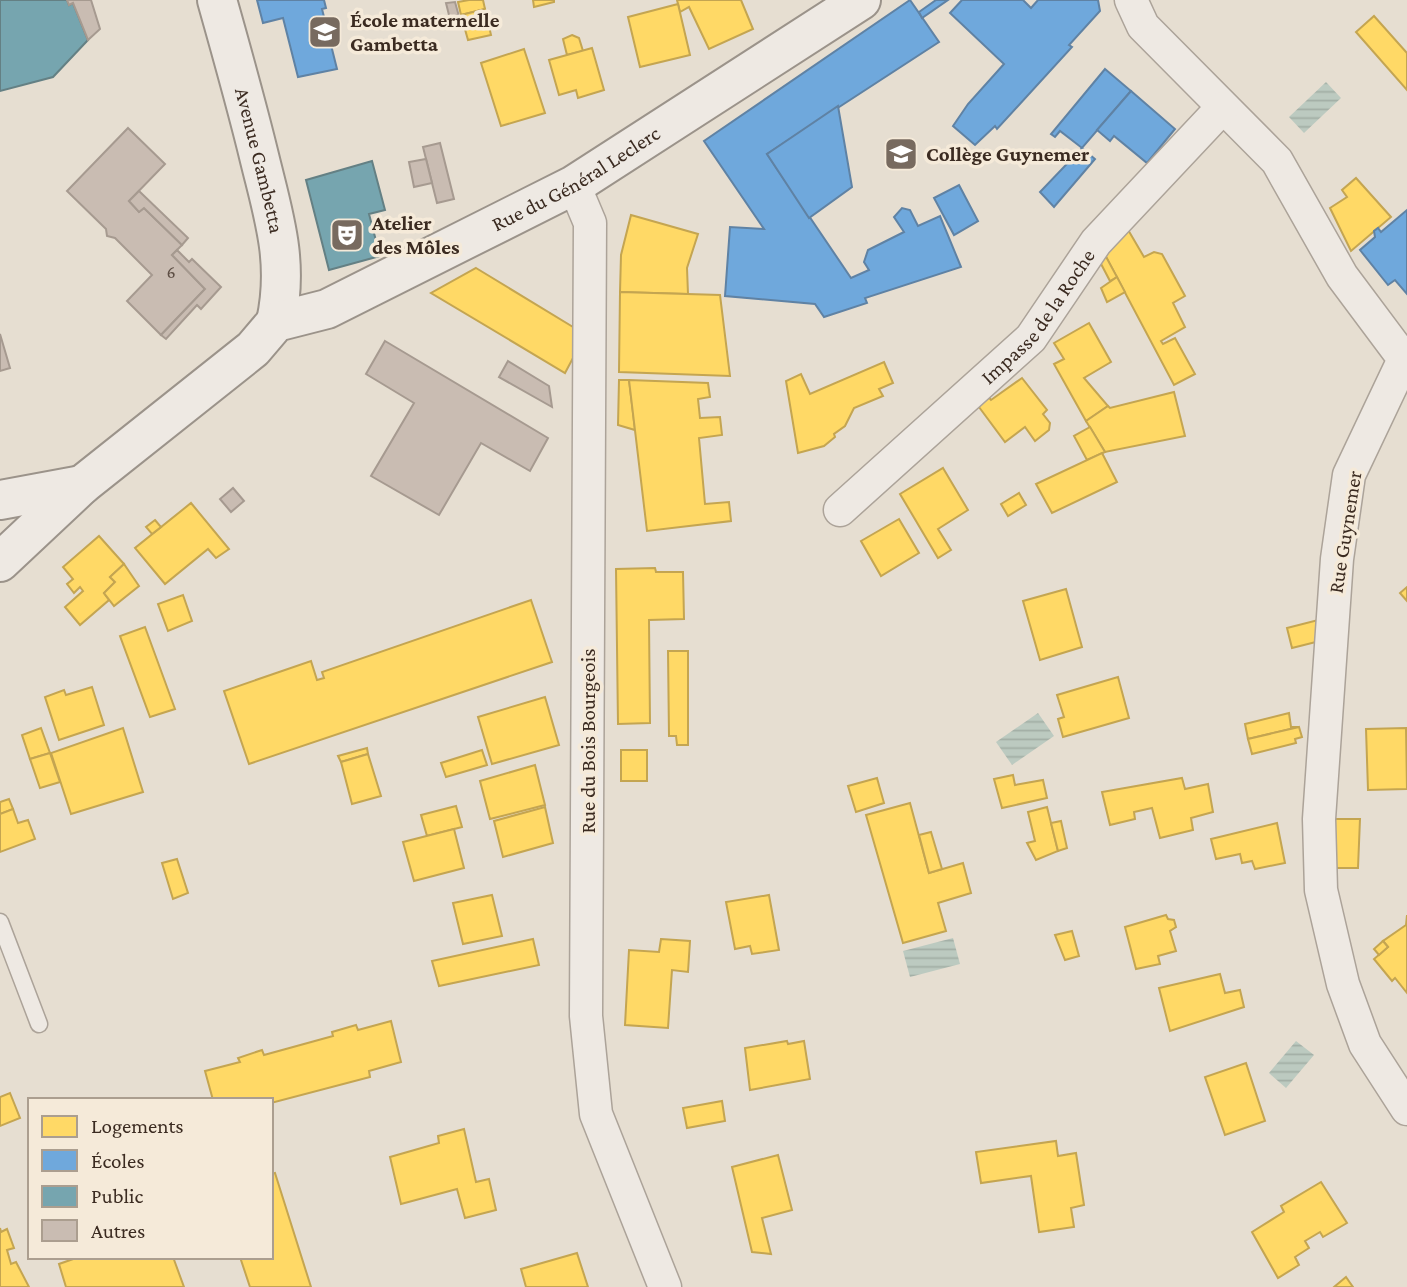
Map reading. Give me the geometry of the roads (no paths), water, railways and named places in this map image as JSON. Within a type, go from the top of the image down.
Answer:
[{"type":"street","name":"Avenue Gambetta","points":[[217,0],[253,125],[280,241],[283,291],[276,322]]},
{"type":"street","name":"Rue du Général Leclerc","points":[[276,322],[339,303],[574,185],[861,0]]},
{"type":"street","name":"Rue Guynemer","points":[[1131,0],[1143,26],[1277,161],[1342,276],[1405,361],[1349,475],[1337,559],[1319,819],[1321,890],[1343,984],[1365,1044],[1407,1108]]},
{"type":"street","name":"Impasse de la Roche","points":[[840,510],[1031,338],[1096,242],[1222,108]]},
{"type":"street","name":"Rue du Bois Bourgeois","points":[[574,185],[590,223],[586,1016],[596,1114],[665,1287]]},
{"type":"street","points":[[0,562],[82,485],[253,349],[276,322]]},
{"type":"street","points":[[0,500],[82,485]]},
{"type":"lane","points":[[0,922],[39,1024]]},
{"type":"place","name":"École maternelle Gambetta","points":[[325,32]]},
{"type":"place","name":"Collège Guynemer","points":[[901,154]]},
{"type":"place","name":"Atelier des Môles","points":[[347,235]]}]
